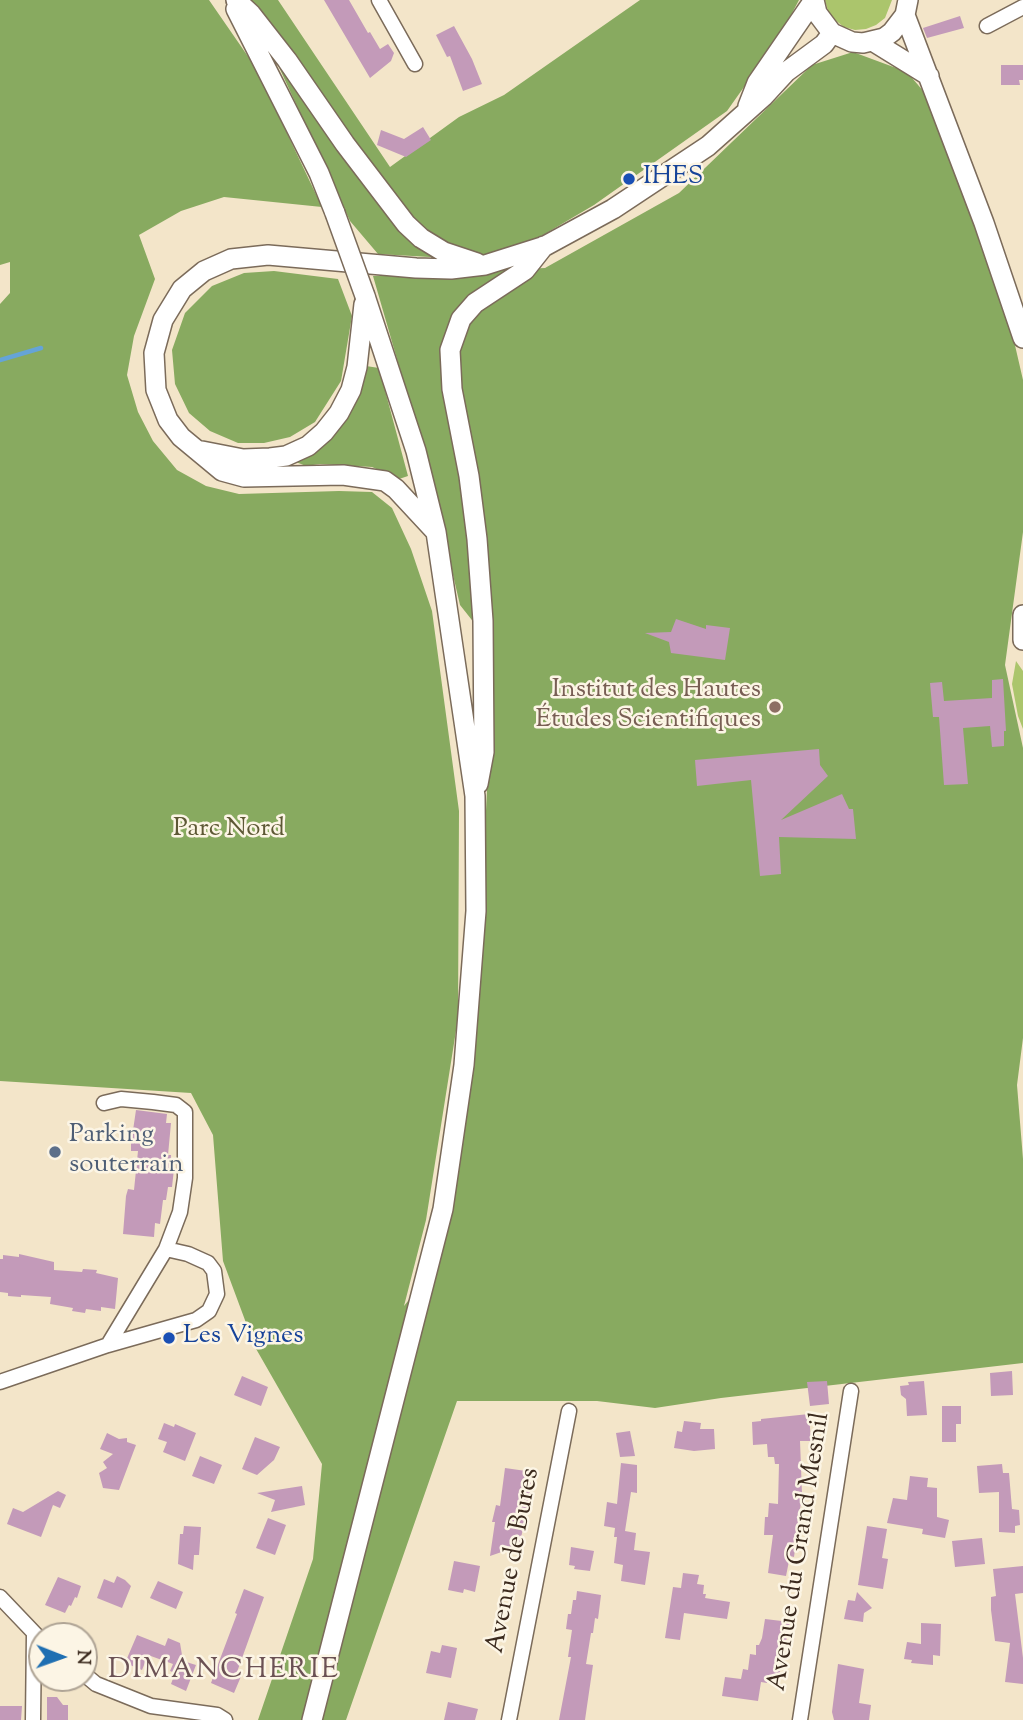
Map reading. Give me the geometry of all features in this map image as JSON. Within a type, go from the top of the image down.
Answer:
[{"type":"main road","points":[[234,0],[319,173],[365,296],[416,451],[436,532],[475,796],[476,911],[469,1002],[460,1105],[443,1209],[312,1720]]},
{"type":"main road","points":[[234,0],[251,14],[287,60],[345,144],[406,224],[444,252],[485,265]]},
{"type":"main road","points":[[814,0],[823,24],[832,33],[852,42],[874,42],[892,32],[907,7]]},
{"type":"main road","points":[[745,113],[757,83],[814,0]]},
{"type":"main road","points":[[907,7],[929,76],[1020,319],[1023,338]]},
{"type":"main road","points":[[436,532],[396,489],[385,481],[343,475],[244,477],[222,471],[181,437],[168,420],[156,390],[154,354],[163,320],[182,289],[204,271],[231,259],[268,256],[451,269],[485,265],[545,246],[613,209],[708,146],[786,72],[824,44],[832,33]]},
{"type":"main road","points":[[874,42],[929,76]]},
{"type":"main road","points":[[475,796],[484,752],[483,621],[474,514],[452,389],[450,351],[461,319],[475,303],[525,270],[545,246]]},
{"type":"main road","points":[[196,449],[243,459],[286,456],[308,446],[324,432],[339,413],[351,390],[357,367],[365,296]]},
{"type":"main road","points":[[1023,615],[1023,640]]},
{"type":"street","points":[[379,0],[415,64]]},
{"type":"street","points":[[987,26],[1023,7]]},
{"type":"street","points":[[104,1103],[121,1099],[176,1105],[185,1112],[186,1123],[185,1178],[180,1212],[166,1249],[108,1345]]},
{"type":"street","points":[[0,1382],[108,1345],[195,1320],[209,1311],[217,1294],[214,1271],[208,1263],[188,1254],[166,1249]]},
{"type":"street","name":"Avenue du Grand Mesnil","points":[[800,1720],[850,1391]]},
{"type":"street","name":"Avenue de Bures","points":[[509,1720],[569,1411]]},
{"type":"street","points":[[0,1597],[28,1626]]},
{"type":"street","points":[[98,1685],[151,1706],[217,1715],[225,1720]]},
{"type":"street","points":[[33,1720],[35,1692]]},
{"type":"green space","name":"Parc Nord","points":[[0,0],[209,0],[256,68],[322,207],[224,197],[181,211],[139,235],[155,279],[134,336],[127,375],[138,412],[153,441],[177,470],[206,486],[239,494],[372,492],[392,508],[411,549],[432,611],[459,811],[458,1018],[426,1220],[404,1306],[439,1262],[481,912],[494,648],[460,605],[427,463],[373,276],[545,268],[679,193],[812,65],[853,52],[907,72],[930,99],[1008,315],[1023,380],[1023,532],[1005,665],[1023,748],[1023,1038],[1017,1085],[1023,1159],[1023,1363],[655,1408],[597,1401],[457,1401],[346,1720],[258,1720],[313,1559],[322,1464],[255,1347],[223,1261],[213,1135],[191,1093],[0,1081],[0,304],[10,293],[10,262],[0,265]]},
{"type":"green space","points":[[248,0],[278,0],[390,167],[459,117],[504,95],[640,0],[799,0],[780,36],[727,111],[594,205],[499,261],[378,254],[350,221]]},
{"type":"green space","points":[[825,0],[892,0],[885,18],[866,29],[855,30],[844,27],[835,20],[828,11]]},
{"type":"green space","points":[[274,271],[338,279],[352,316],[341,381],[315,422],[290,437],[264,443],[238,443],[210,431],[189,413],[175,384],[172,350],[185,313],[212,286],[244,273]]},
{"type":"green space","points":[[366,366],[379,368],[408,476],[399,479],[372,467],[320,464],[306,466],[296,462],[313,455],[334,433]]},
{"type":"green space","points":[[1016,661],[1023,671],[1023,729],[1012,684]]},
{"type":"building","points":[[324,0],[349,0],[380,49],[388,44],[394,53],[391,61],[370,78]]},
{"type":"building","points":[[960,16],[964,28],[927,38],[923,28]]},
{"type":"building","points":[[454,26],[482,84],[463,91],[450,56],[447,57],[436,35]]},
{"type":"building","points":[[1001,65],[1023,65],[1023,80],[1019,80],[1020,85],[1001,85]]},
{"type":"building","points":[[423,127],[431,140],[406,157],[377,145],[381,130],[404,139]]},
{"type":"building","points":[[676,619],[706,629],[706,625],[730,628],[725,660],[671,653],[669,642],[645,633],[671,632]]},
{"type":"building","points":[[1003,679],[1006,731],[1004,746],[992,747],[990,726],[963,728],[968,784],[944,785],[939,717],[933,717],[930,683],[942,682],[944,701],[992,698],[992,680]]},
{"type":"building","points":[[819,749],[820,765],[828,776],[781,820],[842,794],[849,809],[853,809],[856,839],[779,837],[781,874],[760,876],[751,780],[697,786],[695,760]]},
{"type":"building","points":[[136,1110],[167,1114],[166,1123],[171,1123],[168,1155],[171,1155],[170,1168],[174,1169],[172,1187],[168,1187],[166,1200],[163,1200],[160,1224],[155,1223],[154,1237],[123,1234],[126,1196],[128,1189],[134,1190],[138,1151],[131,1151],[131,1144]]},
{"type":"building","points":[[19,1254],[54,1262],[54,1270],[97,1270],[96,1273],[118,1278],[115,1309],[86,1309],[85,1313],[50,1304],[51,1297],[8,1296],[8,1293],[0,1292],[0,1259],[3,1259],[3,1255],[19,1257]]},
{"type":"building","points":[[1012,1371],[1013,1395],[991,1396],[990,1373]]},
{"type":"building","points":[[242,1376],[268,1387],[261,1406],[234,1395]]},
{"type":"building","points":[[827,1381],[829,1404],[810,1406],[807,1382]]},
{"type":"building","points":[[924,1381],[927,1415],[907,1416],[906,1399],[901,1395],[900,1386],[909,1385],[908,1382]]},
{"type":"building","points":[[942,1406],[961,1406],[961,1424],[956,1424],[956,1442],[942,1442]]},
{"type":"building","points":[[809,1414],[811,1441],[800,1441],[802,1494],[794,1557],[790,1556],[786,1576],[768,1573],[773,1535],[764,1535],[765,1517],[768,1517],[769,1503],[778,1504],[779,1464],[775,1464],[774,1457],[768,1457],[767,1444],[753,1445],[752,1422]]},
{"type":"building","points":[[684,1421],[701,1423],[700,1429],[714,1429],[715,1449],[694,1451],[674,1448],[677,1431],[682,1432]]},
{"type":"building","points":[[164,1423],[174,1427],[175,1424],[196,1433],[185,1461],[163,1452],[167,1442],[158,1439]]},
{"type":"building","points":[[630,1431],[635,1456],[620,1457],[616,1433]]},
{"type":"building","points":[[107,1433],[119,1439],[127,1438],[127,1442],[136,1445],[119,1490],[103,1488],[99,1473],[107,1468],[103,1462],[113,1454],[100,1449]]},
{"type":"building","points":[[255,1437],[280,1447],[274,1460],[257,1475],[242,1469]]},
{"type":"building","points":[[200,1456],[222,1465],[214,1484],[192,1476]]},
{"type":"building","points":[[621,1463],[637,1465],[637,1493],[631,1492],[625,1531],[636,1533],[634,1550],[650,1552],[645,1585],[621,1581],[623,1565],[614,1563],[617,1537],[614,1537],[615,1528],[604,1526],[607,1502],[617,1504]]},
{"type":"building","points":[[1002,1464],[1003,1473],[1009,1473],[1012,1509],[1019,1510],[1020,1525],[1015,1526],[1015,1533],[999,1532],[999,1492],[979,1493],[977,1466]]},
{"type":"building","points":[[505,1468],[533,1472],[531,1495],[519,1546],[490,1556],[495,1522],[492,1522],[496,1505],[500,1506]]},
{"type":"building","points":[[910,1476],[928,1478],[927,1487],[937,1488],[937,1517],[949,1520],[945,1538],[922,1534],[923,1529],[887,1523],[893,1498],[907,1500]]},
{"type":"building","points":[[302,1486],[305,1505],[271,1512],[275,1500],[257,1493]]},
{"type":"building","points":[[58,1491],[66,1495],[60,1508],[53,1505],[41,1537],[7,1524],[13,1508],[23,1512]]},
{"type":"building","points":[[268,1518],[286,1525],[275,1555],[256,1548]]},
{"type":"building","points":[[184,1526],[201,1527],[199,1555],[194,1555],[193,1570],[178,1564],[180,1534],[183,1534]]},
{"type":"building","points":[[867,1526],[887,1529],[882,1558],[888,1559],[883,1589],[858,1585]]},
{"type":"building","points":[[982,1538],[985,1564],[955,1567],[952,1541]]},
{"type":"building","points":[[571,1547],[594,1551],[590,1571],[574,1569],[575,1566],[569,1565]]},
{"type":"building","points":[[454,1561],[480,1566],[475,1592],[464,1589],[463,1593],[448,1590]]},
{"type":"building","points":[[1023,1566],[1023,1593],[1015,1594],[1023,1658],[1023,1684],[1005,1682],[1010,1643],[995,1641],[991,1597],[996,1596],[993,1569]]},
{"type":"building","points":[[683,1573],[699,1575],[697,1584],[704,1585],[705,1598],[730,1602],[727,1619],[684,1613],[680,1640],[665,1638],[673,1587],[681,1588]]},
{"type":"building","points":[[117,1576],[131,1586],[122,1608],[97,1598],[104,1579],[114,1583]]},
{"type":"building","points":[[58,1577],[81,1586],[77,1598],[75,1597],[65,1613],[45,1605]]},
{"type":"building","points":[[158,1581],[183,1592],[176,1609],[150,1598]]},
{"type":"building","points":[[244,1589],[264,1597],[237,1672],[242,1674],[234,1693],[211,1683]]},
{"type":"building","points":[[577,1591],[601,1595],[598,1619],[595,1618],[586,1664],[593,1665],[585,1720],[559,1720],[571,1657],[568,1657],[572,1630],[566,1629],[568,1614],[571,1614]]},
{"type":"building","points":[[857,1592],[872,1608],[864,1613],[863,1622],[844,1619],[848,1600],[855,1601]]},
{"type":"building","points":[[765,1619],[790,1622],[779,1676],[768,1675],[767,1683],[761,1682],[758,1701],[722,1696],[725,1677],[741,1679],[743,1669],[748,1670],[750,1654],[756,1655],[756,1645],[759,1645],[762,1638]]},
{"type":"building","points":[[921,1623],[941,1624],[940,1656],[933,1655],[933,1665],[911,1663],[912,1660],[904,1659],[907,1642],[921,1644]]},
{"type":"building","points":[[137,1635],[165,1646],[168,1638],[180,1643],[183,1661],[196,1665],[186,1691],[171,1684],[175,1673],[170,1671],[173,1664],[148,1655],[142,1670],[125,1663]]},
{"type":"building","points":[[442,1645],[457,1648],[451,1678],[426,1673],[431,1651],[440,1653]]},
{"type":"building","points":[[838,1664],[864,1669],[859,1703],[871,1705],[869,1720],[834,1720],[832,1712]]},
{"type":"building","points":[[47,1697],[57,1697],[63,1705],[68,1705],[68,1720],[47,1720]]},
{"type":"building","points":[[448,1702],[478,1709],[475,1720],[444,1720]]},
{"type":"building","points":[[0,1706],[22,1706],[21,1720],[0,1720]]},
{"type":"waterway","points":[[0,360],[41,348]]},
{"type":"place","name":"IHES","points":[[629,179]]},
{"type":"place","name":"Institut des Hautes Études Scientifiques","points":[[775,707]]},
{"type":"place","name":"Parking souterrain","points":[[55,1152]]},
{"type":"place","name":"Les Vignes","points":[[169,1338]]},
{"type":"district","name":"DIMANCHERIE","points":[[224,1672]]}]
